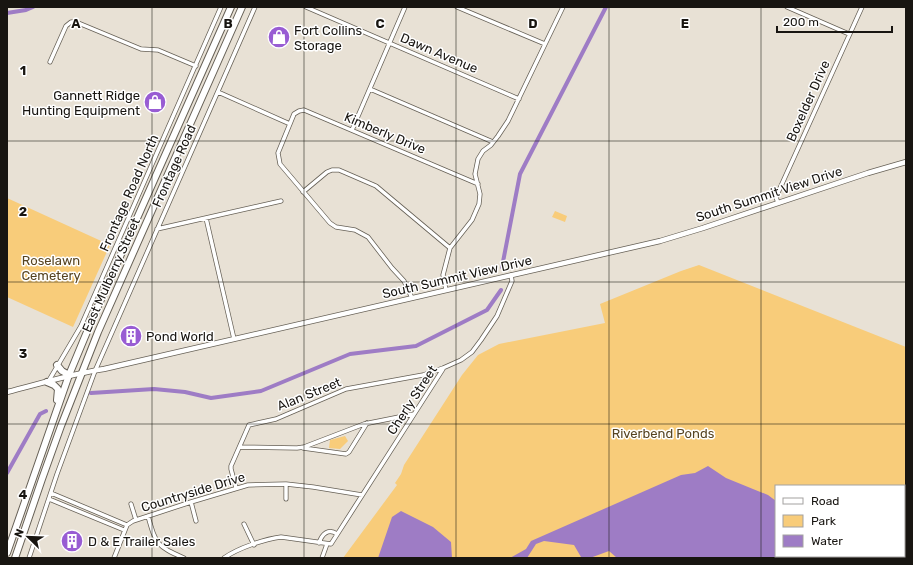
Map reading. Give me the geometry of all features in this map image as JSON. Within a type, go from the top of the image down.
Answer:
[{"type":"highway","name":"East Mulberry Street","points":[[7,553],[69,375],[94,315],[231,7]]},
{"type":"highway","name":"East Mulberry Street","points":[[17,558],[23,534],[44,472],[98,332],[242,7]]},
{"type":"highway","points":[[57,365],[62,371],[69,375]]},
{"type":"highway","points":[[47,382],[57,387],[58,392],[51,424]]},
{"type":"highway","points":[[7,544],[12,528],[19,516]]},
{"type":"street","name":"Frontage Road North","points":[[47,382],[81,326],[221,7]]},
{"type":"street","name":"Frontage Road","points":[[29,558],[72,430],[95,370],[255,7]]},
{"type":"street","name":"Dawn Avenue","points":[[306,7],[520,99]]},
{"type":"street","points":[[352,130],[405,7]]},
{"type":"street","points":[[457,7],[545,44]]},
{"type":"street","points":[[446,290],[443,275],[450,248],[476,214],[480,200],[475,169],[478,159],[483,151],[504,129],[520,99],[563,7]]},
{"type":"street","points":[[787,7],[849,34]]},
{"type":"street","name":"Boxelder Drive","points":[[778,203],[776,197],[862,7]]},
{"type":"street","points":[[50,62],[66,26],[71,22],[76,22],[141,50],[158,50],[196,66]]},
{"type":"street","points":[[370,89],[493,142]]},
{"type":"street","points":[[218,92],[290,124]]},
{"type":"street","name":"Kimberly Drive","points":[[303,192],[278,161],[278,153],[296,112],[304,110],[478,184]]},
{"type":"street","name":"South Summit View Drive","points":[[7,392],[69,375],[81,374],[660,241],[906,162]]},
{"type":"street","points":[[412,298],[404,280],[392,268],[368,237],[355,230],[340,229],[333,226],[303,192],[326,172],[339,170],[376,186],[450,248]]},
{"type":"street","points":[[157,229],[281,201]]},
{"type":"street","points":[[206,218],[234,339]]},
{"type":"street","name":"Cherly Street","points":[[322,558],[329,544],[337,534],[443,368],[461,360],[472,352],[481,340],[499,310],[512,281],[511,275]]},
{"type":"street","name":"Alan Street","points":[[236,488],[230,470],[249,425],[276,419],[346,389],[423,375],[443,368]]},
{"type":"street","points":[[297,448],[311,445],[355,426],[414,414]]},
{"type":"street","points":[[240,447],[309,448],[346,454],[349,452],[367,423]]},
{"type":"street","name":"Countryside Drive","points":[[114,558],[127,525],[136,520],[236,488],[253,484],[286,484],[313,486],[362,495]]},
{"type":"street","points":[[286,484],[286,499]]},
{"type":"street","points":[[51,493],[127,525]]},
{"type":"street","points":[[49,498],[124,530]]},
{"type":"street","points":[[191,502],[196,521]]},
{"type":"street","points":[[131,504],[136,520]]},
{"type":"street","points":[[148,516],[157,542],[162,548],[184,558]]},
{"type":"street","points":[[244,524],[254,545]]},
{"type":"street","points":[[319,543],[323,535],[327,532],[334,532],[337,534]]},
{"type":"street","points":[[224,558],[254,545],[281,537],[329,544]]},
{"type":"green space","name":"Roselawn Cemetery","points":[[7,198],[110,245],[73,327],[7,297]]},
{"type":"green space","points":[[555,211],[567,216],[565,222],[552,217]]},
{"type":"green space","name":"Riverbend Ponds","points":[[699,265],[906,347],[906,558],[343,558],[397,485],[395,483],[401,474],[404,465],[462,375],[478,355],[499,344],[605,323],[600,304]]},
{"type":"green space","points":[[345,436],[348,441],[340,449],[329,448],[330,440]]},
{"type":"water","points":[[708,466],[726,478],[768,495],[775,500],[775,557],[831,558],[617,558],[609,551],[590,558],[581,557],[574,545],[544,541],[536,544],[527,558],[510,558],[526,549],[531,541],[681,475],[695,473]]},
{"type":"water","points":[[905,509],[906,509],[905,542]]},
{"type":"water","points":[[401,511],[433,527],[451,542],[452,558],[378,558],[392,517]]},
{"type":"waterway","points":[[7,13],[26,10],[33,7]]},
{"type":"waterway","points":[[502,267],[520,174],[606,7]]},
{"type":"waterway","points":[[91,393],[154,389],[185,392],[211,398],[261,391],[350,354],[416,346],[487,310],[501,290]]},
{"type":"waterway","points":[[7,473],[40,414],[46,411]]},
{"type":"place","name":"Fort Collins Storage","points":[[279,37]]},
{"type":"place","name":"Gannett Ridge Hunting Equipment","points":[[155,102]]},
{"type":"place","name":"Pond World","points":[[131,336]]},
{"type":"place","name":"D & E Trailer Sales","points":[[72,541]]}]
